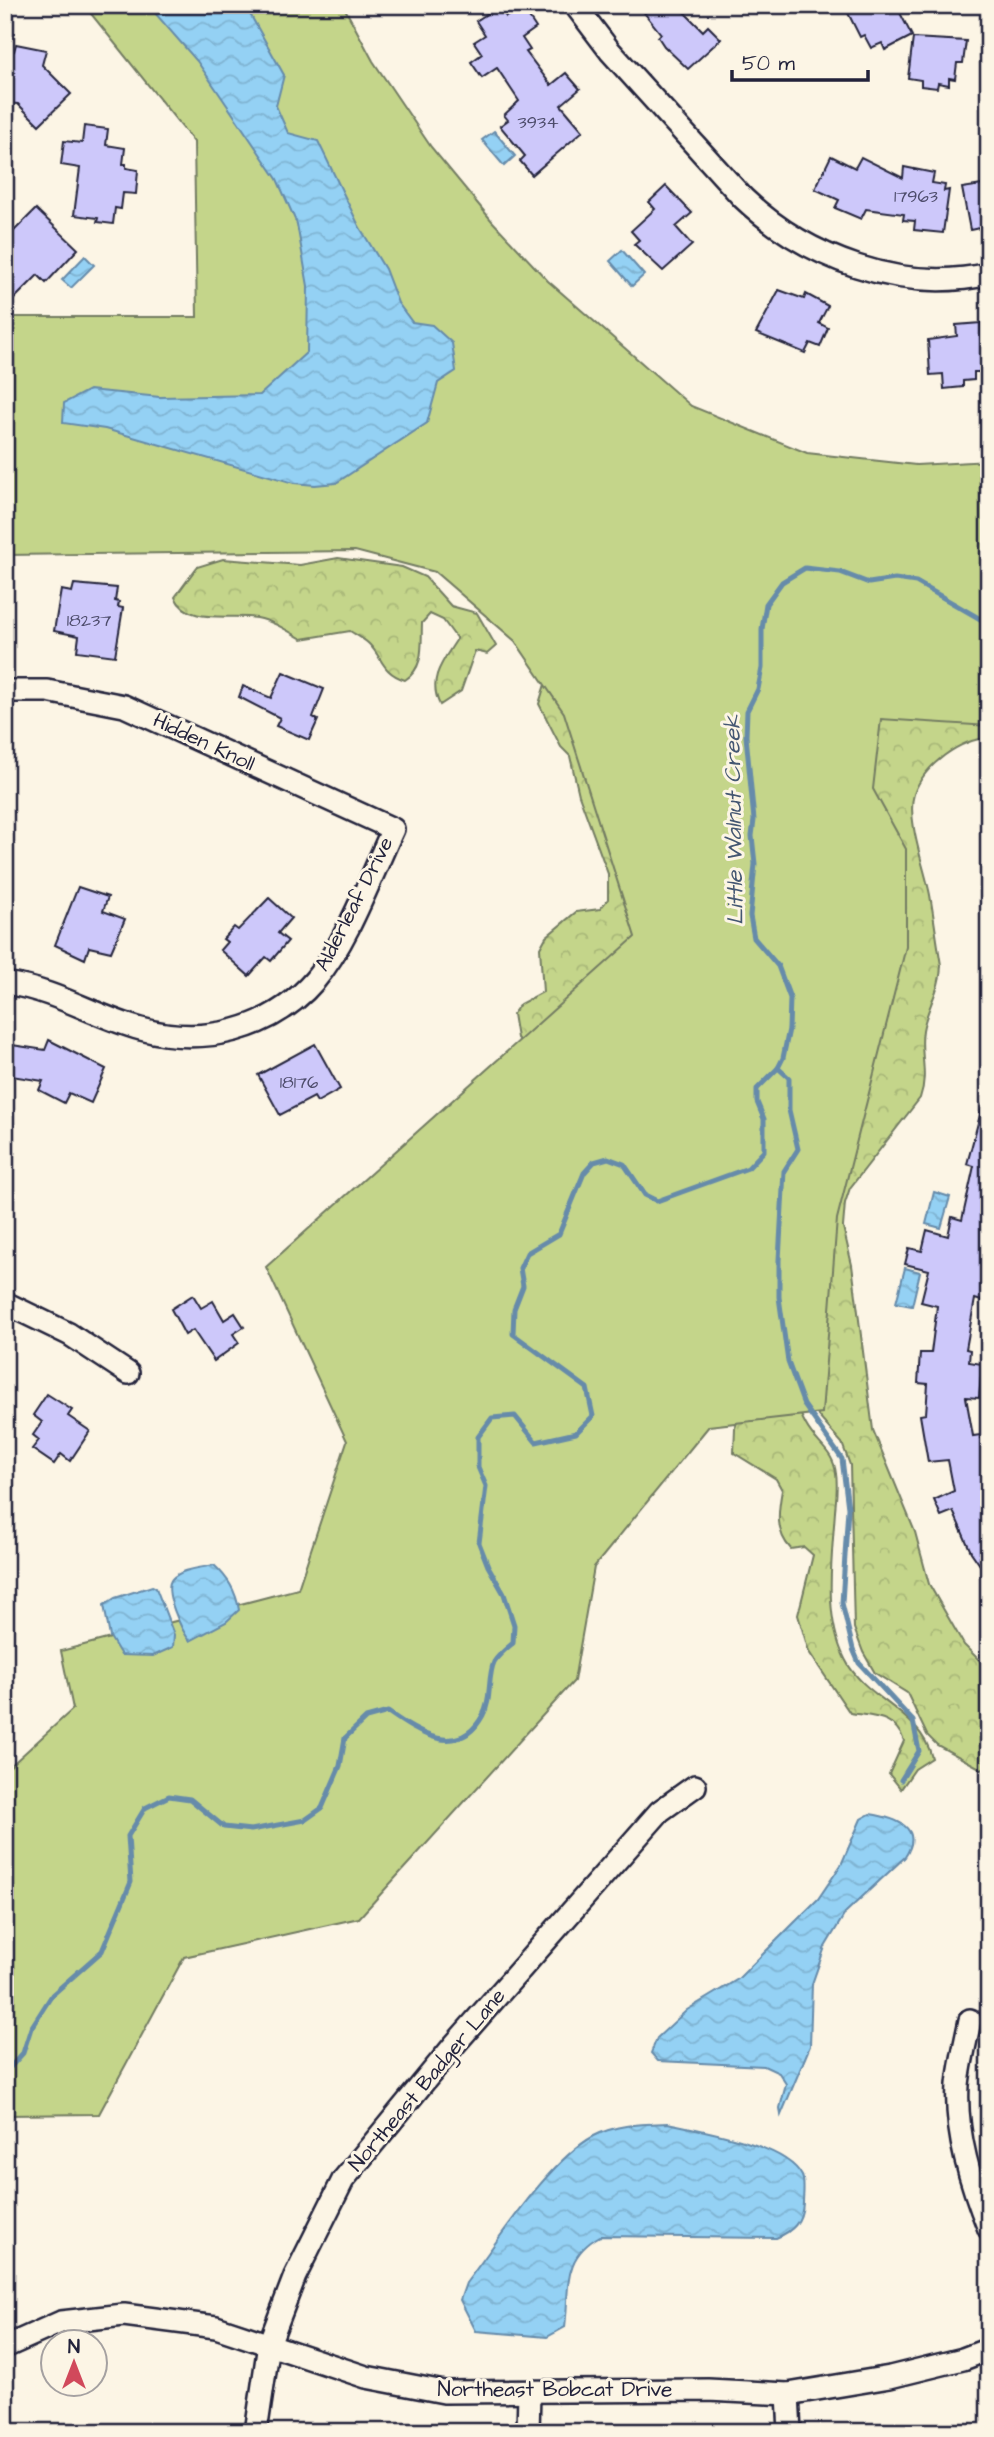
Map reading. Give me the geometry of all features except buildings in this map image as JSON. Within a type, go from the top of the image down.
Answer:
[{"type":"street","points":[[575,5],[610,51],[743,198],[759,214],[806,246],[866,271],[919,278],[989,274]]},
{"type":"street","name":"Hidden Knoll","points":[[5,691],[47,691],[124,706],[393,829]]},
{"type":"street","name":"Alderleaf Drive","points":[[5,983],[66,998],[137,1028],[163,1035],[195,1038],[254,1024],[289,1004],[315,979],[340,941],[393,829]]},
{"type":"street","points":[[5,1303],[69,1334],[128,1373]]},
{"type":"street","name":"Northeast Badger Lane","points":[[256,2432],[269,2344],[295,2276],[343,2180],[455,2043],[660,1811],[695,1786]]},
{"type":"street","points":[[970,2020],[958,2085],[962,2137],[973,2189],[989,2229]]},
{"type":"street","name":"Northeast Bobcat Drive","points":[[5,2347],[61,2322],[124,2315],[216,2328],[366,2377],[444,2392],[708,2390],[788,2394],[890,2378],[963,2359],[989,2349]]},
{"type":"street","points":[[528,2432],[529,2392]]},
{"type":"street","points":[[788,2394],[790,2432]]},
{"type":"green space","points":[[84,5],[343,5],[373,61],[431,147],[492,221],[548,281],[691,406],[807,453],[916,465],[989,461],[989,726],[881,719],[873,789],[906,849],[906,947],[837,1219],[822,1413],[709,1426],[594,1567],[574,1681],[359,1918],[184,1957],[99,2114],[5,2115],[5,1771],[73,1709],[61,1651],[298,1589],[347,1441],[266,1267],[635,937],[564,713],[515,641],[435,572],[355,551],[5,555],[5,317],[197,317],[194,142]]},
{"type":"green space","points":[[338,558],[402,567],[425,577],[451,606],[477,613],[496,646],[487,654],[475,651],[461,691],[440,705],[435,687],[438,670],[457,639],[443,620],[430,614],[422,623],[419,662],[405,680],[391,673],[374,649],[350,631],[302,639],[263,619],[190,612],[181,606],[175,597],[197,567],[223,559],[300,565]]},
{"type":"green space","points":[[989,642],[989,738],[966,743],[934,764],[919,783],[912,804],[914,830],[930,895],[941,965],[939,982],[923,1030],[923,1089],[920,1098],[850,1188],[845,1203],[843,1227],[852,1265],[873,1430],[915,1532],[929,1584],[964,1645],[989,1670],[989,1773],[937,1745],[927,1735],[907,1693],[875,1673],[854,1628],[850,1465],[842,1443],[818,1416],[809,1390],[761,764]]},
{"type":"green space","points":[[560,660],[651,933],[525,1047],[517,1038],[513,1014],[520,1004],[543,992],[540,948],[546,937],[576,912],[600,909],[608,899],[608,874],[579,795],[570,756],[561,747],[539,704],[546,681]]},
{"type":"green space","points":[[787,1381],[806,1425],[835,1466],[837,1488],[831,1605],[838,1642],[845,1659],[865,1685],[917,1728],[932,1758],[915,1769],[901,1789],[889,1774],[904,1741],[900,1732],[883,1719],[850,1713],[809,1652],[798,1615],[813,1555],[804,1547],[791,1549],[782,1536],[779,1514],[782,1490],[776,1479],[734,1453],[735,1428],[743,1405]]},
{"type":"water","points":[[148,5],[245,5],[284,75],[276,106],[288,133],[318,141],[359,226],[385,269],[398,303],[412,322],[432,325],[452,343],[456,371],[438,383],[427,423],[336,483],[294,483],[105,429],[63,423],[64,403],[89,390],[160,397],[260,395],[307,352],[308,286],[297,224],[277,179],[197,61]]},
{"type":"water","points":[[494,131],[515,156],[504,166],[482,140]]},
{"type":"water","points":[[622,250],[644,275],[632,286],[610,261]]},
{"type":"water","points":[[85,256],[94,265],[71,288],[62,280]]},
{"type":"water","points":[[934,1192],[950,1197],[941,1228],[926,1224]]},
{"type":"water","points":[[905,1268],[920,1272],[912,1306],[896,1303]]},
{"type":"water","points":[[214,1565],[231,1585],[239,1610],[226,1622],[190,1641],[174,1610],[169,1592],[170,1584],[172,1579],[181,1573]]},
{"type":"water","points":[[152,1586],[156,1588],[174,1635],[173,1647],[153,1656],[121,1655],[110,1637],[104,1605],[115,1598]]},
{"type":"water","points":[[870,1814],[889,1818],[904,1826],[911,1838],[910,1847],[905,1857],[846,1912],[825,1947],[812,1984],[810,2046],[781,2115],[780,2108],[786,2084],[779,2073],[764,2066],[658,2061],[651,2053],[657,2038],[687,2010],[738,1979],[818,1899],[841,1865],[861,1819]]},
{"type":"water","points":[[668,2123],[742,2140],[779,2155],[793,2165],[802,2176],[804,2186],[801,2216],[796,2225],[776,2238],[600,2236],[579,2254],[573,2264],[568,2286],[565,2327],[547,2337],[476,2331],[460,2300],[466,2283],[525,2203],[559,2163],[603,2132],[630,2125]]},
{"type":"waterway","name":"Little Walnut Creek","points":[[5,2073],[23,2053],[31,2028],[52,1995],[102,1951],[131,1882],[128,1836],[145,1808],[169,1796],[190,1799],[224,1827],[251,1830],[305,1820],[322,1808],[340,1766],[345,1738],[366,1718],[388,1712],[425,1734],[450,1739],[473,1729],[483,1715],[488,1703],[494,1662],[513,1643],[514,1625],[504,1594],[479,1543],[486,1486],[478,1467],[478,1437],[492,1418],[515,1416],[536,1442],[576,1433],[593,1416],[587,1388],[513,1334],[514,1309],[523,1286],[520,1268],[527,1253],[559,1234],[584,1173],[594,1162],[608,1158],[624,1164],[645,1195],[657,1201],[748,1168],[764,1151],[764,1119],[757,1102],[757,1089],[778,1068],[783,1058],[789,1029],[790,998],[778,966],[754,938],[750,916],[755,864],[746,736],[747,711],[758,689],[762,668],[762,629],[766,604],[782,582],[805,568],[840,572],[869,583],[895,579],[916,582],[989,624]]},
{"type":"waterway","points":[[778,1068],[789,1078],[789,1110],[798,1149],[784,1171],[779,1260],[779,1297],[788,1362],[804,1405],[842,1459],[848,1508],[842,1603],[853,1649],[859,1663],[913,1721],[919,1751],[901,1780]]}]
